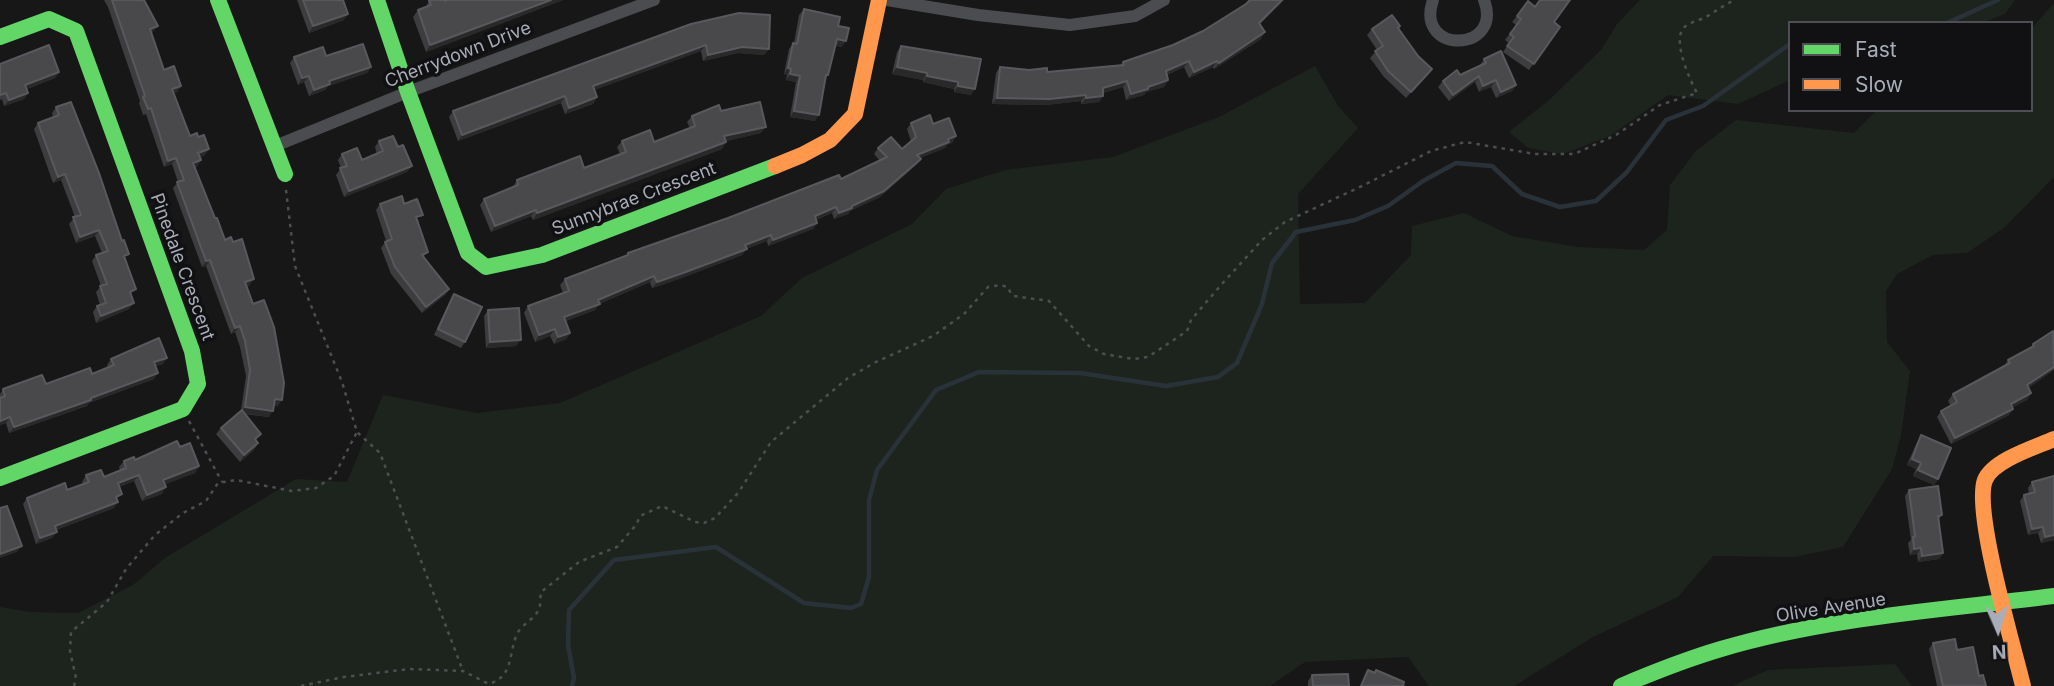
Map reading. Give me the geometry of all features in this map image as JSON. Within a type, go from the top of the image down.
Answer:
[{"type":"street","points":[[218,0],[285,173]]},
{"type":"street","name":"Sunnybrae Crescent","points":[[377,0],[468,253],[486,267],[542,255],[802,155],[830,140],[855,114],[879,0]]},
{"type":"street","name":"Cherrydown Drive","points":[[275,146],[408,92],[654,0]]},
{"type":"street","points":[[887,0],[978,15],[1070,25],[1135,16],[1164,0]]},
{"type":"street","points":[[1433,0],[1430,9],[1433,27],[1447,39],[1456,42],[1474,37],[1481,31],[1488,13],[1484,0]]},
{"type":"street","name":"Pinedale Crescent","points":[[0,37],[49,19],[76,31],[192,351],[198,384],[183,409]]},
{"type":"street","points":[[0,478],[183,409]]},
{"type":"street","points":[[2023,686],[1990,550],[1984,498],[1985,480],[1999,465],[2054,439]]},
{"type":"street","name":"Olive Avenue","points":[[1621,686],[1721,649],[1782,634],[2054,596]]},
{"type":"path","points":[[301,686],[344,677],[409,669],[463,671],[489,684],[500,681],[509,668],[512,648],[519,630],[539,610],[541,592],[550,583],[579,562],[617,547],[636,525],[640,516],[662,506],[695,522],[704,523],[715,518],[738,493],[771,442],[849,378],[876,362],[933,336],[964,314],[988,287],[1000,285],[1008,287],[1010,294],[1014,296],[1049,301],[1089,346],[1104,354],[1133,359],[1148,357],[1187,331],[1191,320],[1221,285],[1262,240],[1285,222],[1431,151],[1465,142],[1535,154],[1574,154],[1616,135],[1660,105],[1697,93],[1685,66],[1680,39],[1682,31],[1688,25],[1706,18],[1735,0]]},
{"type":"path","points":[[285,173],[295,266],[342,382],[357,432],[380,453],[463,671]]},
{"type":"path","points":[[183,409],[192,426]]},
{"type":"path","points":[[183,409],[222,482]]},
{"type":"path","points":[[75,686],[76,678],[70,651],[71,632],[107,602],[126,569],[155,535],[183,513],[206,501],[218,483],[236,480],[292,491],[316,488],[334,476],[357,432]]},
{"type":"shaded area","points":[[1640,0],[2015,0],[2005,14],[1987,21],[1788,21],[1788,81],[1738,104],[1668,95],[1610,136],[1563,154],[1528,148],[1509,132],[1548,101],[1601,50],[1617,24]]},
{"type":"shaded area","points":[[2054,3],[2054,177],[2005,227],[1967,253],[1933,255],[1897,274],[1886,291],[1887,342],[1910,371],[1901,435],[1892,469],[1843,547],[1794,557],[1713,556],[1678,597],[1593,637],[1514,686],[1429,686],[1408,657],[1305,662],[1270,686],[0,686],[0,607],[30,612],[78,613],[133,585],[165,558],[296,479],[347,482],[383,395],[477,413],[560,403],[761,316],[802,278],[912,224],[946,189],[1005,170],[1113,157],[1219,117],[1315,66],[1338,106],[1358,128],[1298,194],[1300,304],[1365,303],[1411,255],[1412,226],[1464,213],[1512,236],[1578,247],[1644,250],[1667,230],[1670,185],[1696,151],[1736,120],[1854,133],[1875,112],[2033,112],[2033,27]]},
{"type":"shaded area","points":[[1895,664],[1912,686],[1732,686],[1768,670]]},
{"type":"building","points":[[112,0],[144,0],[158,26],[150,29],[164,70],[174,66],[181,86],[172,89],[190,136],[197,133],[198,137],[204,135],[209,149],[198,153],[201,160],[193,163],[225,240],[231,237],[233,242],[242,239],[254,279],[245,282],[253,304],[264,300],[274,327],[284,383],[282,400],[275,399],[273,411],[245,407],[250,370],[245,341],[240,326],[235,328],[210,260],[206,261],[177,182],[184,180],[176,158],[168,161],[151,108],[148,109],[143,97],[145,96]]},
{"type":"building","points":[[303,0],[343,0],[348,14],[313,26]]},
{"type":"building","points":[[551,0],[430,45],[418,10],[431,5],[429,1]]},
{"type":"building","points":[[1250,0],[1282,0],[1259,23],[1265,32],[1219,63],[1217,61],[1194,72],[1189,61],[1166,71],[1168,80],[1131,94],[1127,81],[1103,88],[1103,96],[997,98],[1000,67],[1029,70],[1047,68],[1047,72],[1124,65],[1123,62],[1173,45],[1203,31]]},
{"type":"building","points":[[1540,0],[1570,0],[1554,22],[1560,27],[1534,64],[1507,46],[1514,37],[1510,34],[1521,19],[1517,16],[1528,1],[1535,7]]},
{"type":"building","points":[[804,9],[840,17],[838,26],[849,28],[846,41],[837,39],[826,75],[819,115],[794,111],[800,76],[790,74],[791,69],[788,68],[793,43],[797,44]]},
{"type":"building","points":[[739,13],[770,15],[769,49],[742,47],[708,55],[706,45],[593,86],[597,97],[569,108],[565,96],[462,135],[453,111],[691,24]]},
{"type":"building","points":[[1392,15],[1418,56],[1432,69],[1411,92],[1388,71],[1375,51],[1383,46],[1372,29]]},
{"type":"building","points":[[363,44],[371,67],[329,81],[330,84],[314,90],[309,76],[302,78],[294,57],[323,47],[326,56]]},
{"type":"building","points":[[49,45],[59,72],[25,85],[28,93],[9,100],[6,93],[0,95],[0,64]]},
{"type":"building","points":[[901,46],[981,59],[975,89],[958,86],[958,82],[927,76],[927,73],[897,67]]},
{"type":"building","points":[[1501,51],[1516,85],[1501,92],[1496,80],[1483,86],[1479,76],[1453,95],[1443,81],[1457,70],[1460,75],[1486,63],[1484,59]]},
{"type":"building","points":[[71,102],[129,254],[124,256],[136,289],[130,292],[134,303],[101,316],[97,306],[106,303],[100,286],[107,284],[96,255],[108,251],[99,230],[80,237],[73,217],[81,215],[65,174],[58,177],[38,123],[59,115],[56,107]]},
{"type":"building","points":[[760,102],[766,127],[724,136],[726,142],[537,213],[536,210],[495,226],[484,199],[518,185],[517,180],[580,156],[584,168],[626,152],[622,141],[650,130],[654,142],[695,126],[692,116],[719,105],[721,111]]},
{"type":"building","points":[[930,115],[933,124],[949,118],[956,136],[948,139],[949,142],[917,155],[921,159],[884,191],[839,213],[836,207],[815,216],[817,223],[773,240],[771,235],[745,245],[747,249],[657,282],[654,276],[598,300],[600,304],[564,317],[570,333],[558,337],[555,329],[539,335],[528,306],[569,291],[565,279],[839,175],[841,179],[887,157],[878,148],[891,137],[902,149],[916,137],[911,123]]},
{"type":"building","points":[[393,136],[398,147],[403,145],[412,166],[349,191],[340,168],[347,166],[342,154],[357,148],[362,160],[383,151],[379,141]]},
{"type":"building","points":[[402,196],[404,204],[417,199],[423,215],[416,217],[428,252],[422,255],[449,289],[426,307],[395,267],[385,242],[392,239],[380,204]]},
{"type":"building","points":[[454,294],[482,307],[465,342],[438,329]]},
{"type":"building","points":[[519,308],[521,340],[490,342],[488,310]]},
{"type":"building","points":[[2053,331],[2054,367],[2027,385],[2031,393],[2011,404],[2013,409],[1955,438],[1941,411],[1957,402],[1953,394],[2010,363],[2008,360],[2034,346],[2033,344]]},
{"type":"building","points":[[159,338],[167,358],[154,362],[158,373],[14,427],[10,417],[0,421],[0,398],[5,396],[3,389],[42,375],[46,384],[90,368],[92,374],[114,365],[111,359]]},
{"type":"building","points":[[242,410],[261,434],[255,439],[258,443],[244,455],[221,428]]},
{"type":"building","points":[[1921,435],[1951,448],[1938,479],[1918,470],[1921,463],[1912,459]]},
{"type":"building","points":[[177,441],[180,447],[190,443],[199,466],[163,480],[166,487],[147,495],[139,475],[118,483],[122,494],[116,497],[118,502],[55,526],[57,532],[40,538],[27,498],[65,483],[67,490],[89,482],[86,475],[101,470],[104,477],[126,468],[124,461],[134,457],[135,460]]},
{"type":"building","points":[[2054,476],[2054,535],[2045,537],[2043,527],[2032,529],[2024,495],[2035,492],[2032,482]]},
{"type":"building","points":[[1938,486],[1942,515],[1938,516],[1943,553],[1922,556],[1921,548],[1914,549],[1909,490]]},
{"type":"building","points":[[7,506],[22,546],[0,554],[0,508]]},
{"type":"building","points":[[1955,639],[1957,650],[1973,647],[1979,676],[1983,675],[1986,686],[1943,686],[1933,643]]},
{"type":"building","points":[[1368,670],[1375,673],[1376,670],[1404,682],[1403,686],[1361,686]]},
{"type":"building","points":[[1348,674],[1349,686],[1313,686],[1312,675]]},
{"type":"waterway","points":[[1951,21],[1998,0]]},
{"type":"waterway","points":[[572,686],[574,678],[568,645],[569,610],[614,560],[716,547],[804,603],[851,608],[861,604],[869,577],[869,500],[877,470],[936,390],[979,372],[1080,373],[1166,386],[1218,377],[1237,363],[1262,304],[1272,263],[1296,232],[1355,220],[1388,206],[1423,181],[1456,163],[1492,166],[1522,194],[1560,207],[1596,201],[1627,172],[1666,120],[1703,106],[1788,45]]},
{"type":"traffic: fast","points":[[218,0],[285,174]]},
{"type":"traffic: fast","points":[[377,0],[468,253],[486,267],[542,255],[775,166]]},
{"type":"traffic: fast","points":[[0,37],[49,19],[76,31],[192,351],[198,384],[183,409],[0,478]]},
{"type":"traffic: fast","points":[[1621,686],[1708,653],[1803,629],[2054,596]]},
{"type":"traffic: slow","points":[[775,166],[830,140],[855,114],[879,0]]},
{"type":"traffic: slow","points":[[2023,686],[1989,549],[1983,496],[1985,480],[2006,460],[2054,439]]}]
